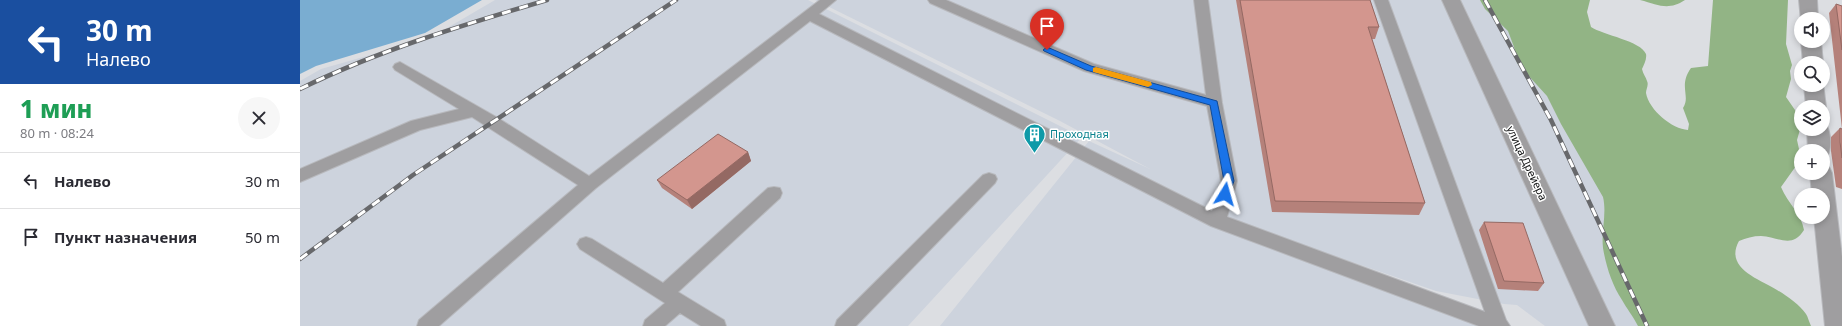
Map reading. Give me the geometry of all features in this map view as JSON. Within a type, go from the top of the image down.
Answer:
[{"type":"street","name":"улица Дрейера","points":[[1451,0],[1602,326]]},
{"type":"street","points":[[1808,0],[1809,12]]},
{"type":"street","points":[[1830,218],[1834,229],[1838,326]]},
{"type":"lane","points":[[426,326],[590,184],[829,0]]},
{"type":"lane","points":[[935,0],[1089,68],[1214,103]]},
{"type":"lane","points":[[1200,0],[1214,103],[1229,181],[1217,221]]},
{"type":"lane","points":[[1381,0],[1500,326]]},
{"type":"lane","points":[[809,15],[1217,221],[1500,326]]},
{"type":"lane","points":[[400,67],[493,122],[590,184]]},
{"type":"lane","points":[[300,176],[416,125],[473,111]]},
{"type":"lane","points":[[844,326],[989,179]]},
{"type":"lane","points":[[652,326],[671,297],[774,193]]},
{"type":"lane","points":[[586,244],[717,326]]},
{"type":"shaded area","points":[[495,0],[808,0],[1082,137],[908,326],[300,326],[300,81],[321,69],[430,38]]},
{"type":"shaded area","points":[[815,0],[1532,0],[1655,326],[1545,326],[1517,305],[1504,304],[1436,291],[1323,252],[1477,326],[940,326],[1089,141],[1150,169],[1060,121]]},
{"type":"green space","points":[[1480,0],[1590,0],[1587,12],[1591,27],[1630,42],[1643,49],[1646,56],[1642,69],[1648,82],[1646,93],[1648,99],[1656,112],[1662,118],[1675,126],[1688,130],[1689,124],[1683,108],[1686,99],[1685,80],[1691,68],[1708,66],[1713,0],[1788,0],[1786,44],[1792,65],[1790,71],[1791,79],[1786,97],[1794,109],[1794,136],[1798,136],[1798,144],[1794,144],[1794,169],[1781,187],[1794,208],[1794,224],[1802,224],[1804,230],[1799,236],[1790,241],[1755,236],[1739,241],[1736,250],[1736,258],[1746,272],[1781,292],[1797,304],[1806,314],[1811,326],[1638,326],[1615,288],[1606,262],[1603,248],[1603,197],[1561,124],[1547,96],[1517,63],[1514,47],[1508,31],[1485,9]]},
{"type":"green space","points":[[1640,0],[1685,0],[1673,5],[1663,6]]},
{"type":"water","points":[[300,0],[482,0],[425,33],[316,66],[300,74]]},
{"type":"building","points":[[1240,0],[1370,0],[1379,27],[1368,27],[1425,203],[1275,201]]},
{"type":"building","points":[[1836,4],[1842,6],[1842,50]]},
{"type":"building","points":[[1840,128],[1842,129],[1842,158],[1840,142]]},
{"type":"building","points":[[718,134],[748,152],[687,200],[657,180]]},
{"type":"building","points":[[1484,222],[1523,223],[1544,283],[1504,281]]},
{"type":"railway","points":[[300,89],[391,50],[547,0]]},
{"type":"railway","points":[[300,259],[413,175],[676,0]]},
{"type":"railway","points":[[1485,0],[1551,120],[1647,326]]},
{"type":"slow traffic","points":[[1096,70],[1148,85]]},
{"type":"place","name":"Проходная","points":[[1035,154]]},
{"type":"route","points":[[1047,50],[1089,68],[1214,103],[1229,181],[1225,194]]}]
